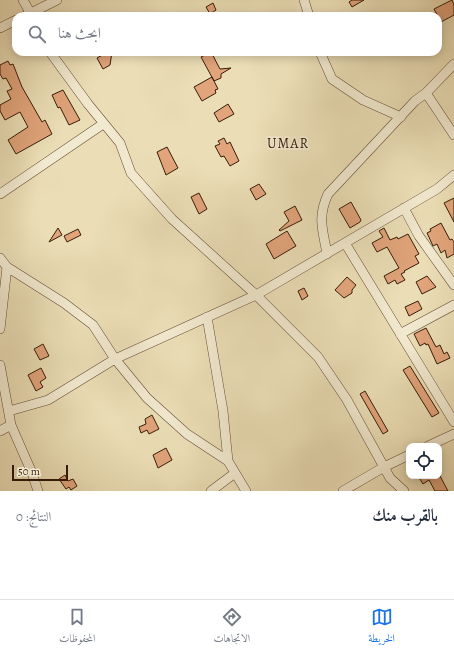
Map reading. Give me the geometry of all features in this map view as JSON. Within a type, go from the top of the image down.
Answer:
[{"type":"street","points":[[24,0],[28,12]]},
{"type":"street","points":[[35,12],[57,0]]},
{"type":"street","points":[[304,0],[307,12]]},
{"type":"street","points":[[0,28],[12,22]]},
{"type":"street","points":[[53,56],[103,124],[120,143],[131,173],[172,219],[256,295],[318,357],[347,400],[396,485],[404,491]]},
{"type":"street","points":[[322,56],[332,79],[363,100],[401,117]]},
{"type":"street","points":[[327,254],[321,221],[322,208],[328,194],[415,101],[426,93],[454,64]]},
{"type":"street","points":[[426,93],[454,135]]},
{"type":"street","points":[[0,194],[103,124]]},
{"type":"street","points":[[9,411],[48,400],[115,359],[256,295],[438,189],[454,175]]},
{"type":"street","points":[[404,208],[419,236],[454,285]]},
{"type":"street","points":[[345,243],[454,422]]},
{"type":"street","points":[[0,258],[7,267],[64,303],[93,325],[115,359],[147,398],[187,434],[228,461]]},
{"type":"street","points":[[0,329],[7,267]]},
{"type":"street","points":[[400,334],[454,305]]},
{"type":"street","points":[[207,317],[223,411],[228,461],[246,491]]},
{"type":"street","points":[[0,365],[11,425],[32,473],[38,491]]},
{"type":"street","points":[[0,431],[11,425]]},
{"type":"street","points":[[434,443],[454,434]]},
{"type":"street","points":[[343,491],[384,466],[406,456]]},
{"type":"street","points":[[210,491],[235,473]]},
{"type":"building","points":[[352,0],[364,0],[352,7],[349,2]]},
{"type":"building","points":[[452,0],[454,5],[454,15],[442,21],[442,12],[436,12],[434,9]]},
{"type":"building","points":[[213,3],[216,10],[209,12],[206,7]]},
{"type":"building","points":[[101,56],[111,56],[110,65],[103,69],[97,58]]},
{"type":"building","points":[[213,56],[220,69],[231,68],[221,74],[221,78],[214,81],[201,57]]},
{"type":"building","points":[[8,61],[10,65],[13,64],[22,87],[42,122],[45,120],[52,134],[16,154],[8,140],[28,127],[20,112],[5,120],[0,111],[0,105],[11,99],[7,91],[12,89],[6,78],[3,79],[0,74],[0,65]]},
{"type":"building","points":[[212,77],[218,89],[215,90],[216,93],[202,101],[194,87]]},
{"type":"building","points":[[63,90],[80,120],[69,125],[52,95]]},
{"type":"building","points":[[228,104],[234,114],[219,122],[214,113]]},
{"type":"building","points":[[224,138],[227,144],[230,142],[239,161],[230,166],[224,156],[221,157],[215,146],[220,144],[218,141]]},
{"type":"building","points":[[167,147],[178,168],[166,175],[157,152]]},
{"type":"building","points":[[259,184],[266,194],[256,200],[250,189]]},
{"type":"building","points":[[199,193],[207,209],[199,214],[191,197]]},
{"type":"building","points":[[454,198],[454,222],[444,203]]},
{"type":"building","points":[[351,202],[361,220],[350,228],[339,209]]},
{"type":"building","points":[[295,206],[302,220],[280,231],[279,230],[289,221],[284,212]]},
{"type":"building","points":[[441,223],[450,240],[452,239],[454,242],[454,254],[447,258],[445,250],[441,253],[437,244],[433,246],[427,233],[431,231],[430,229]]},
{"type":"building","points":[[58,228],[62,235],[49,242]]},
{"type":"building","points":[[384,228],[390,240],[397,237],[398,239],[408,234],[419,254],[415,256],[419,263],[404,271],[405,272],[401,274],[405,280],[397,284],[395,280],[388,284],[384,276],[399,268],[387,247],[377,252],[372,243],[383,237],[379,231]]},
{"type":"building","points":[[78,229],[81,235],[67,242],[64,236]]},
{"type":"building","points":[[287,231],[296,246],[274,259],[266,244]]},
{"type":"building","points":[[427,276],[436,287],[422,294],[416,282]]},
{"type":"building","points":[[347,277],[356,285],[352,290],[352,293],[344,298],[335,290]]},
{"type":"building","points":[[304,288],[308,296],[302,300],[298,291]]},
{"type":"building","points":[[418,301],[422,309],[409,316],[405,307]]},
{"type":"building","points":[[426,328],[436,347],[440,345],[444,354],[447,352],[450,358],[437,364],[428,344],[426,345],[425,343],[420,346],[414,334]]},
{"type":"building","points":[[43,344],[49,356],[40,360],[34,349]]},
{"type":"building","points":[[410,366],[439,413],[432,417],[403,370]]},
{"type":"building","points":[[41,368],[46,378],[40,382],[43,387],[36,391],[28,375]]},
{"type":"building","points":[[365,391],[388,431],[383,434],[360,394]]},
{"type":"building","points":[[152,415],[159,429],[149,434],[147,430],[141,433],[139,427],[146,424],[145,419]]},
{"type":"building","points":[[166,448],[172,460],[158,468],[153,455]]},
{"type":"building","points":[[65,475],[68,481],[73,479],[77,486],[71,490],[69,487],[66,489],[59,479]]},
{"type":"building","points":[[420,479],[442,479],[448,491],[435,491],[429,480],[423,484]]},
{"type":"district","name":"UMAR","points":[[288,143]]}]
